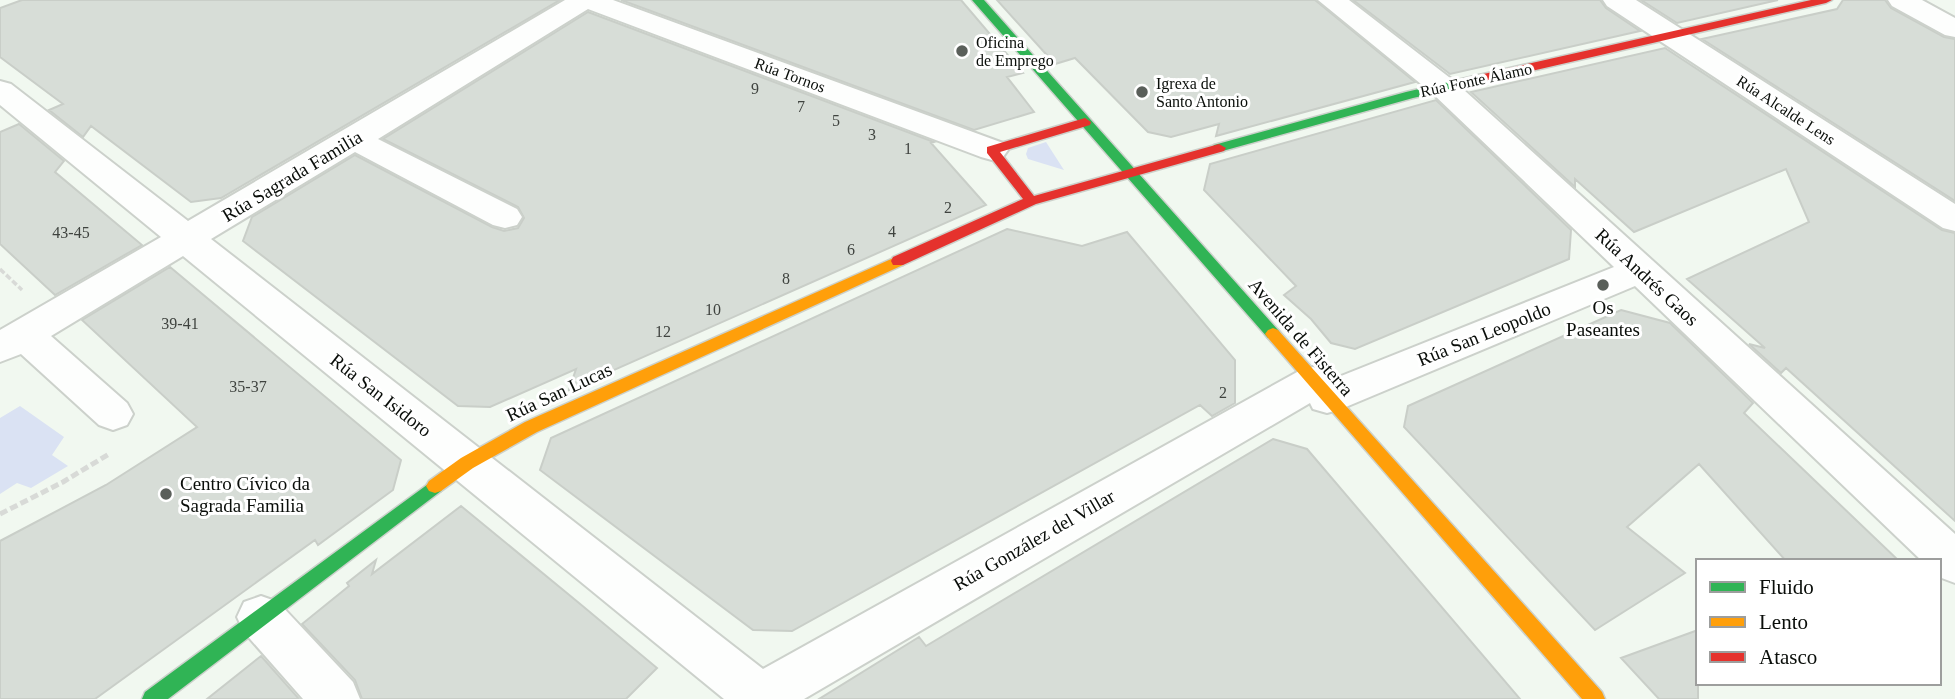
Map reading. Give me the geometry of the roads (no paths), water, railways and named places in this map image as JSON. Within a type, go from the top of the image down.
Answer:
[{"type":"street","name":"Rúa Sagrada Familia","points":[[12,341],[585,0]]},
{"type":"street","name":"Rúa Tornos","points":[[585,0],[992,150]]},
{"type":"street","name":"Avenida de Fisterra","points":[[978,0],[1595,699]]},
{"type":"street","name":"Rúa Andrés Gaos","points":[[1332,0],[1443,87],[1955,563]]},
{"type":"street","name":"Rúa Alcalde Lens","points":[[1617,0],[1955,220]]},
{"type":"street","name":"Rúa Fonte Álamo","points":[[1031,201],[1443,87],[1674,37],[1826,0]]},
{"type":"street","points":[[1902,0],[1955,29]]},
{"type":"street","name":"Rúa San Isidoro","points":[[0,90],[760,698]]},
{"type":"street","points":[[1031,201],[992,150],[1085,122]]},
{"type":"street","points":[[354,139],[505,217]]},
{"type":"street","name":"Rúa San Lucas","points":[[152,699],[467,463],[531,426],[1031,201]]},
{"type":"street","name":"Rúa San Leopoldo","points":[[1320,390],[1640,270]]},
{"type":"street","points":[[12,341],[113,414]]},
{"type":"street","name":"Rúa González del Villar","points":[[760,698],[1320,390]]},
{"type":"street","points":[[261,617],[335,699]]},
{"type":"place","name":"Oficina de Emprego","points":[[962,51]]},
{"type":"place","name":"Igrexa de Santo Antonio","points":[[1142,92]]},
{"type":"place","name":"Os Paseantes","points":[[1603,285]]},
{"type":"place","name":"Centro Cívico da Sagrada Familia","points":[[166,494]]}]
